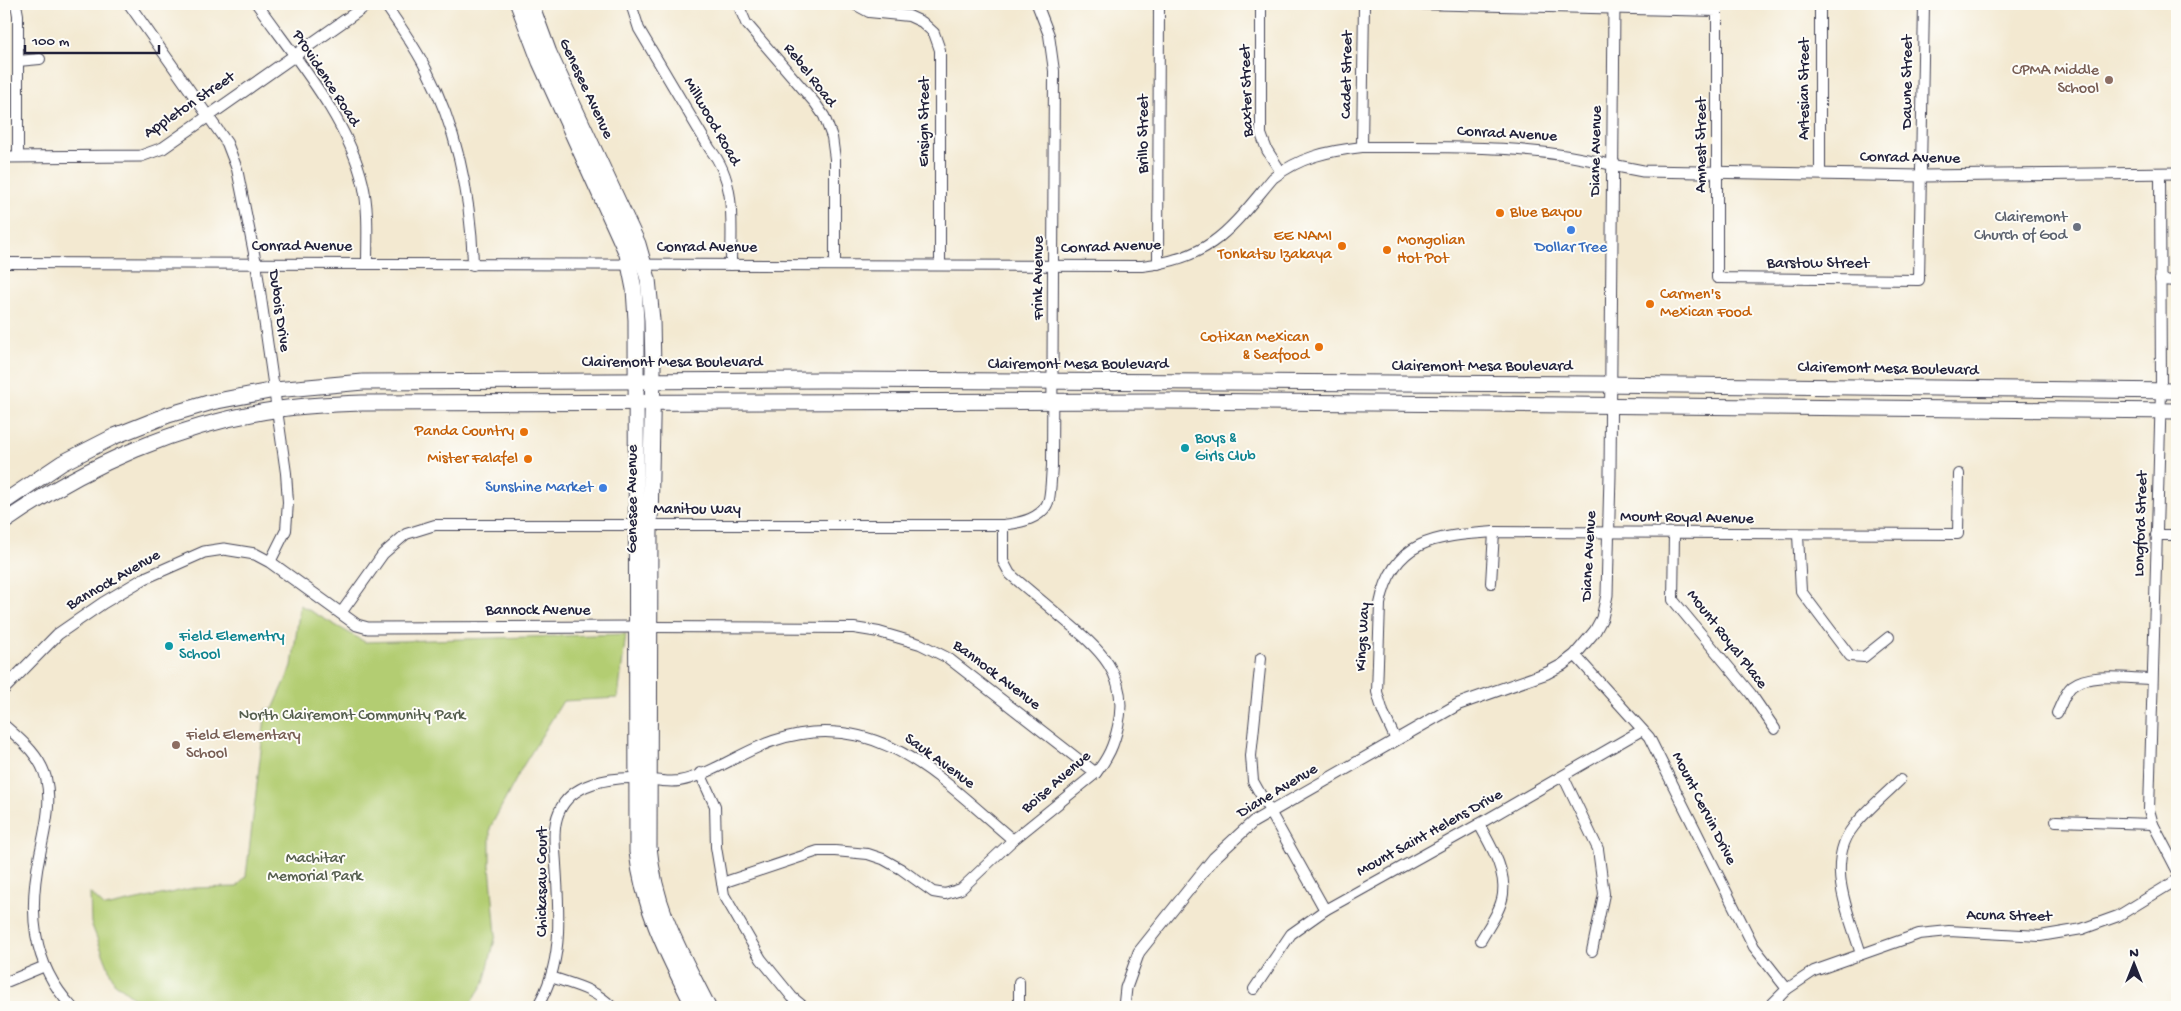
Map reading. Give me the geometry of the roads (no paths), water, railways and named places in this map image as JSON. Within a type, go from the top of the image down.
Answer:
[{"type":"main road","name":"Genesee Avenue","points":[[518,4],[540,62],[637,264],[652,320],[652,382],[642,525]]},
{"type":"main road","name":"Genesee Avenue","points":[[531,4],[549,53],[638,244],[636,402],[642,525],[643,627],[642,778],[637,852],[644,897],[652,920],[694,1007]]},
{"type":"main road","name":"Clairemont Mesa Boulevard","points":[[4,502],[62,463],[115,436],[168,415],[212,402],[275,390],[363,382],[826,380],[1611,384],[2177,391]]},
{"type":"main road","points":[[4,522],[24,508],[124,455],[174,434],[216,422],[277,410],[373,402],[1053,401],[2177,411]]},
{"type":"main road","name":"Genesee Avenue","points":[[642,778],[649,847],[657,895],[671,933],[708,1007]]},
{"type":"street","points":[[16,4],[18,15],[18,158]]},
{"type":"street","name":"Dubois Drive","points":[[129,4],[227,143],[238,169],[256,263],[275,390],[288,502],[286,530],[270,562]]},
{"type":"street","name":"Providence Road","points":[[257,4],[337,117],[356,158],[364,185],[367,207],[368,264]]},
{"type":"street","name":"Appleton Street","points":[[4,158],[141,156],[163,148],[368,4]]},
{"type":"street","points":[[385,4],[426,68],[452,128],[462,165],[470,214],[473,265]]},
{"type":"street","name":"Millwood Road","points":[[631,4],[639,30],[721,166],[730,190],[731,265]]},
{"type":"street","name":"Rebel Road","points":[[738,4],[746,23],[815,102],[824,116],[832,137],[835,159],[835,265]]},
{"type":"street","name":"Ensign Street","points":[[854,4],[869,12],[909,16],[922,22],[934,34],[940,50],[940,265]]},
{"type":"street","name":"Frink Avenue","points":[[1003,525],[1025,522],[1041,510],[1049,500],[1053,401],[1054,71],[1049,35],[1037,4]]},
{"type":"street","name":"Brillo Street","points":[[1158,264],[1160,4]]},
{"type":"street","name":"Baxter Street","points":[[1261,4],[1261,134],[1267,150],[1281,172]]},
{"type":"street","name":"Cadet Street","points":[[1362,147],[1364,4]]},
{"type":"street","points":[[1417,4],[1614,6]]},
{"type":"street","name":"Artesian Street","points":[[1820,4],[1820,174]]},
{"type":"street","name":"Dawne Street","points":[[1919,280],[1924,4]]},
{"type":"street","name":"Amnest Street","points":[[1614,6],[1716,11],[1716,278]]},
{"type":"street","name":"Diane Avenue","points":[[1124,1007],[1126,988],[1139,952],[1214,858],[1253,822],[1271,814],[1459,704],[1547,673],[1575,655],[1595,631],[1602,618],[1607,595],[1611,406],[1614,6]]},
{"type":"street","points":[[18,61],[40,60]]},
{"type":"street","name":"Conrad Avenue","points":[[4,263],[1054,266],[1158,264],[1171,262],[1201,250],[1215,241],[1230,228],[1273,178],[1296,162],[1314,155],[1362,147],[1532,150],[1578,156],[1643,171],[1922,176],[2177,173]]},
{"type":"street","name":"Longford Street","points":[[2160,173],[2162,391],[2156,535],[2149,810],[2153,824],[2177,870]]},
{"type":"street","name":"Barstow Street","points":[[1716,278],[1919,280]]},
{"type":"street","points":[[2160,280],[2177,281]]},
{"type":"street","name":"Mount Royal Avenue","points":[[1418,546],[1430,539],[1449,535],[1494,532],[1798,535],[1958,534],[1959,474]]},
{"type":"street","name":"Manitou Way","points":[[341,613],[383,554],[406,534],[436,525],[1003,525]]},
{"type":"street","name":"Boise Avenue","points":[[722,883],[818,851],[835,851],[868,854],[883,859],[901,868],[933,892],[946,894],[961,889],[1013,840],[1096,773],[1111,753],[1121,712],[1120,692],[1110,665],[1095,645],[1010,574],[1003,561],[1003,525]]},
{"type":"street","points":[[1491,583],[1494,532]]},
{"type":"street","name":"Mount Royal Place","points":[[1674,534],[1672,600],[1751,694],[1775,729]]},
{"type":"street","points":[[1798,535],[1801,591],[1850,656],[1864,657],[1889,637]]},
{"type":"street","points":[[2156,535],[2177,535]]},
{"type":"street","name":"Kings Way","points":[[1396,740],[1383,712],[1377,692],[1380,604],[1392,570],[1406,555],[1418,546]]},
{"type":"street","name":"Bannock Avenue","points":[[4,690],[58,634],[102,603],[145,578],[204,552],[224,549],[255,554],[270,562],[357,625],[368,628],[854,628],[879,632],[920,644],[948,658],[1096,773]]},
{"type":"street","name":"Mount Cervin Drive","points":[[1575,655],[1648,737],[1754,947],[1787,989]]},
{"type":"street","points":[[1261,658],[1250,756],[1252,781],[1325,910]]},
{"type":"street","points":[[2057,713],[2070,687],[2082,680],[2092,678],[2152,679]]},
{"type":"street","points":[[4,725],[28,746],[40,764],[46,778],[48,817],[34,881],[34,934],[45,966],[64,999],[72,1007]]},
{"type":"street","name":"Mount Saint Helens Drive","points":[[1254,988],[1291,934],[1325,910],[1642,730]]},
{"type":"street","name":"Sauk Avenue","points":[[642,778],[680,781],[773,741],[807,734],[827,732],[857,735],[890,745],[904,752],[930,770],[1013,840]]},
{"type":"street","points":[[700,774],[715,806],[716,847],[724,895],[761,959],[792,997],[804,1007]]},
{"type":"street","points":[[1562,776],[1598,849],[1604,894],[1592,951]]},
{"type":"street","name":"Chickasaw Court","points":[[537,1007],[551,977],[558,948],[559,913],[554,833],[559,811],[571,796],[589,785],[620,778],[642,778]]},
{"type":"street","points":[[1861,954],[1840,884],[1841,858],[1846,838],[1854,826],[1900,780]]},
{"type":"street","points":[[2056,821],[2153,824]]},
{"type":"street","points":[[1479,824],[1499,863],[1503,893],[1481,940]]},
{"type":"street","name":"Acuna Street","points":[[1769,1007],[1787,989],[1814,971],[1919,934],[1949,931],[2040,936],[2082,929],[2118,916],[2177,880]]},
{"type":"street","points":[[4,983],[45,966]]},
{"type":"street","points":[[551,977],[592,990],[612,1007]]},
{"type":"street","points":[[1019,982],[1019,1007]]},
{"type":"place","name":"CPMA Middle School","points":[[2109,80]]},
{"type":"place","name":"Blue Bayou","points":[[1500,213]]},
{"type":"place","name":"Clairemont Church of God","points":[[2077,227]]},
{"type":"place","name":"Dollar Tree","points":[[1571,230]]},
{"type":"place","name":"EE NAMI Tonkatsu Izakaya","points":[[1342,246]]},
{"type":"place","name":"Mongolian Hot Pot","points":[[1387,250]]},
{"type":"place","name":"Carmen's Mexican Food","points":[[1650,304]]},
{"type":"place","name":"Cotixan Mexican & Seafood","points":[[1319,347]]},
{"type":"place","name":"Panda Country","points":[[524,432]]},
{"type":"place","name":"Boys & Girls Club","points":[[1185,448]]},
{"type":"place","name":"Mister Falafel","points":[[528,459]]},
{"type":"place","name":"Sunshine Market","points":[[603,488]]},
{"type":"place","name":"Field Elementry School","points":[[169,646]]},
{"type":"place","name":"Field Elementary School","points":[[176,745]]},
{"type":"park label","name":"North Clairemont Community Park","points":[[352,716]]},
{"type":"park label","name":"Machitar Memorial Park","points":[[315,868]]}]
